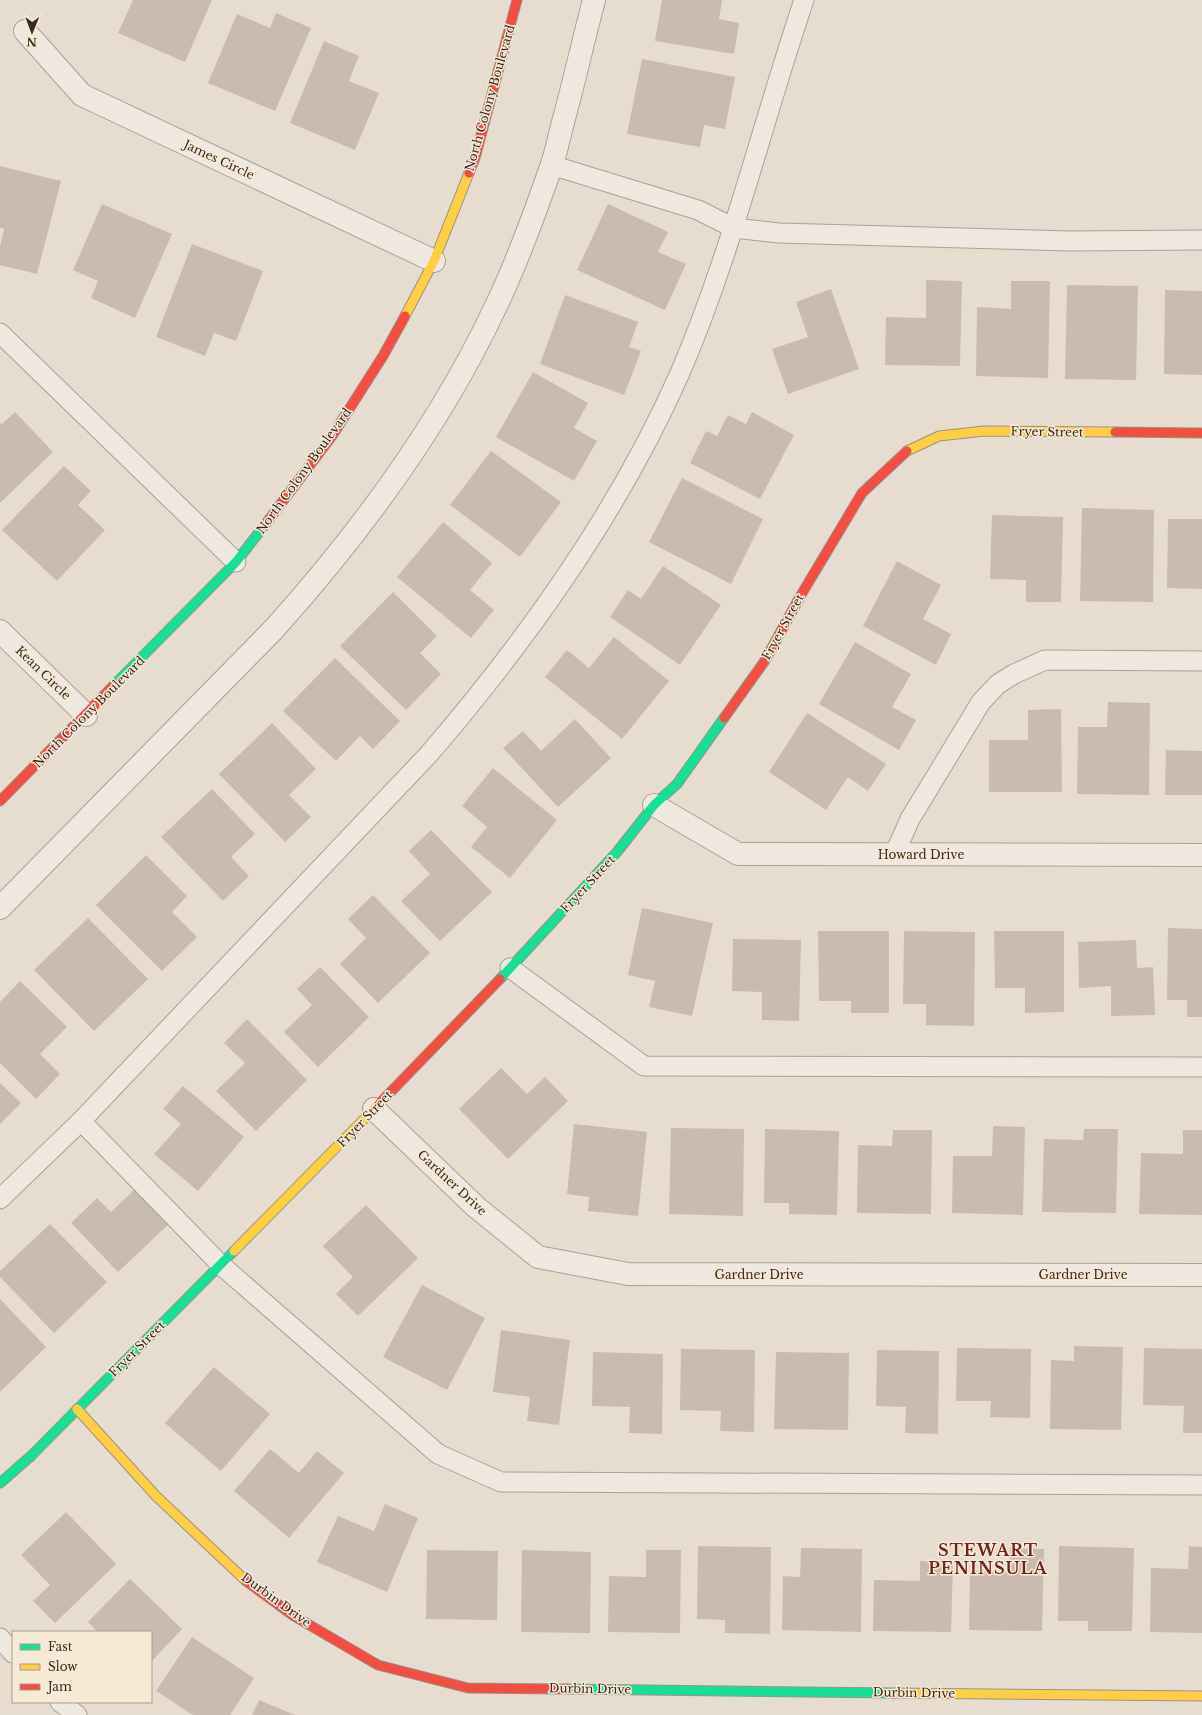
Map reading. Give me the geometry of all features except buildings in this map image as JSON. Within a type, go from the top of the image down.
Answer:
[{"type":"street","name":"North Colony Boulevard","points":[[0,801],[236,562],[332,436],[383,356],[434,261],[475,158],[517,0]]},
{"type":"street","points":[[0,908],[274,629],[315,583],[391,485],[416,448],[449,395],[497,304],[551,165],[594,0]]},
{"type":"street","name":"James Circle","points":[[25,31],[82,95],[434,261]]},
{"type":"street","name":"Fryer Street","points":[[0,1482],[31,1456],[374,1109],[510,968],[617,852],[654,805],[677,784],[764,662],[800,595],[862,493],[907,452],[939,436],[984,432],[1202,433]]},
{"type":"street","name":"Kean Circle","points":[[0,631],[86,715]]},
{"type":"street","name":"Howard Drive","points":[[654,805],[738,854],[1202,855]]},
{"type":"street","name":"Gardner Drive","points":[[374,1109],[476,1207],[538,1257],[628,1274],[1202,1276]]},
{"type":"street","name":"Durbin Drive","points":[[77,1409],[156,1496],[249,1583],[294,1616],[378,1665],[468,1688],[1202,1696]]},
{"type":"lane","points":[[0,1199],[82,1121],[429,754],[481,694],[579,560],[641,452],[679,373],[734,228],[782,65],[804,0]]},
{"type":"lane","points":[[551,165],[698,210],[734,228],[779,234],[1070,241],[1202,240]]},
{"type":"lane","points":[[0,333],[236,562]]},
{"type":"lane","points":[[894,855],[910,819],[981,702],[998,684],[1014,674],[1045,660],[1202,661]]},
{"type":"lane","points":[[510,968],[644,1066],[1202,1067]]},
{"type":"lane","points":[[82,1121],[221,1265],[438,1454],[501,1482],[1202,1485]]},
{"type":"lane","points":[[0,1638],[12,1652]]},
{"type":"lane","points":[[61,1703],[77,1715]]},
{"type":"traffic: fast","points":[[115,684],[236,562],[264,526]]},
{"type":"traffic: fast","points":[[500,979],[617,852],[654,805],[677,784],[724,718]]},
{"type":"traffic: fast","points":[[0,1483],[31,1456],[234,1251]]},
{"type":"traffic: fast","points":[[567,1689],[893,1693]]},
{"type":"traffic: slow","points":[[405,316],[434,261],[469,173]]},
{"type":"traffic: slow","points":[[907,451],[939,436],[984,431],[1115,432]]},
{"type":"traffic: slow","points":[[234,1251],[379,1104]]},
{"type":"traffic: slow","points":[[77,1409],[156,1496],[246,1581]]},
{"type":"traffic: slow","points":[[893,1693],[1202,1696]]},
{"type":"traffic: jam","points":[[469,173],[475,158],[517,0]]},
{"type":"traffic: jam","points":[[264,526],[332,436],[383,356],[405,316]]},
{"type":"traffic: jam","points":[[1115,432],[1202,433]]},
{"type":"traffic: jam","points":[[724,718],[764,662],[801,595],[862,493],[907,451]]},
{"type":"traffic: jam","points":[[0,801],[115,684]]},
{"type":"traffic: jam","points":[[379,1104],[500,979]]},
{"type":"traffic: jam","points":[[246,1581],[294,1616],[378,1665],[468,1688],[567,1689]]},
{"type":"district","name":"STEWART PENINSULA","points":[[988,1559]]}]
